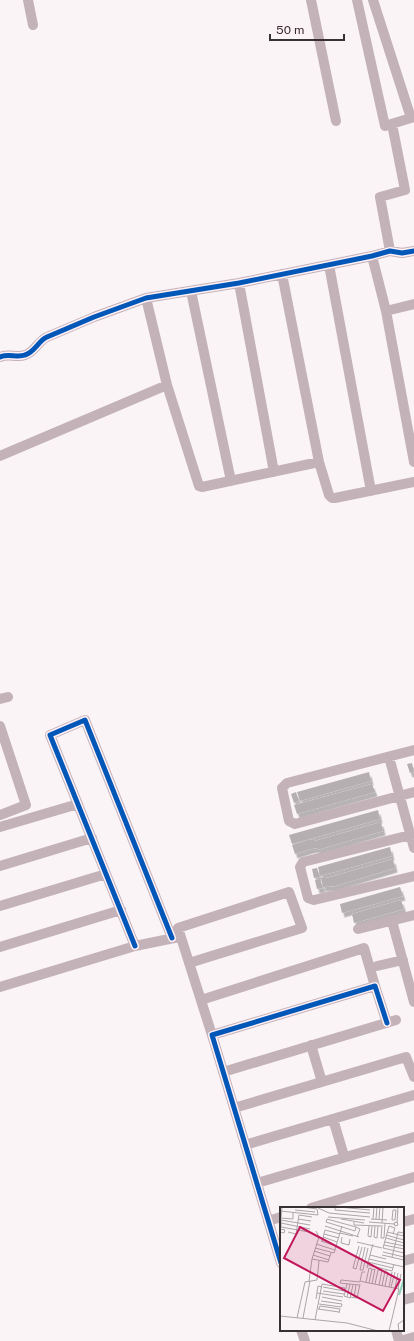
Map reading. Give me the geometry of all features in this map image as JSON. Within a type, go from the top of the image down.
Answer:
[{"type":"street","points":[[28,0],[33,25]]},
{"type":"street","points":[[311,0],[336,120]]},
{"type":"street","points":[[357,0],[385,126],[412,118],[373,0]]},
{"type":"street","points":[[390,251],[380,197],[405,190],[392,124]]},
{"type":"street","points":[[0,357],[6,354],[24,355],[35,349],[41,340],[47,337],[94,317],[146,298],[238,283],[390,251],[402,253],[414,250]]},
{"type":"street","points":[[372,256],[386,312],[414,462]]},
{"type":"street","points":[[329,265],[371,491]]},
{"type":"street","points":[[282,274],[319,462],[327,492],[330,497],[335,498],[414,482]]},
{"type":"street","points":[[238,283],[274,472]]},
{"type":"street","points":[[191,291],[231,481]]},
{"type":"street","points":[[146,298],[166,385],[199,486],[202,487],[319,462]]},
{"type":"street","points":[[386,312],[414,304]]},
{"type":"street","points":[[0,456],[166,385]]},
{"type":"street","points":[[135,946],[50,735],[85,720],[176,937],[189,963],[280,1257]]},
{"type":"street","points":[[0,726],[26,805],[0,815]]},
{"type":"street","points":[[414,750],[287,783],[282,788],[289,821],[295,824],[414,792]]},
{"type":"street","points":[[390,757],[412,834],[414,848]]},
{"type":"street","points":[[0,827],[78,804]]},
{"type":"street","points":[[412,834],[303,862],[300,867],[308,898],[314,900],[414,876]]},
{"type":"street","points":[[0,866],[92,838]]},
{"type":"street","points":[[0,906],[106,874]]},
{"type":"street","points":[[176,937],[178,928],[289,892],[302,928],[189,963]]},
{"type":"street","points":[[0,947],[121,910]]},
{"type":"street","points":[[358,929],[414,915]]},
{"type":"street","points":[[392,921],[414,1002]]},
{"type":"street","points":[[0,987],[135,946],[176,937]]},
{"type":"street","points":[[201,1000],[364,948],[375,986],[392,1021],[223,1072]]},
{"type":"street","points":[[377,966],[403,960]]},
{"type":"street","points":[[212,1035],[375,986]]},
{"type":"street","points":[[311,1045],[322,1082]]},
{"type":"street","points":[[234,1108],[406,1057],[414,1077]]},
{"type":"street","points":[[245,1145],[414,1095]]},
{"type":"street","points":[[333,1119],[344,1156]]},
{"type":"street","points":[[257,1183],[344,1156],[414,1137]]},
{"type":"street","points":[[314,1207],[414,1177]]},
{"type":"street","points":[[268,1221],[280,1217]]},
{"type":"street","points":[[404,1222],[414,1219]]},
{"type":"street","points":[[404,1262],[414,1258]]},
{"type":"street","points":[[404,1300],[414,1297]]},
{"type":"street","points":[[302,1331],[305,1341]]},
{"type":"street","points":[[396,1331],[399,1341],[414,1337]]},
{"type":"building","points":[[412,763],[414,772],[410,773],[407,764]]},
{"type":"building","points":[[369,772],[371,781],[300,801],[297,792]]},
{"type":"building","points":[[372,784],[375,792],[297,814],[294,805]]},
{"type":"building","points":[[296,792],[299,801],[294,803],[291,794]]},
{"type":"building","points":[[378,810],[380,819],[292,844],[289,835]]},
{"type":"building","points":[[381,822],[383,831],[317,850],[317,848],[311,849],[295,854],[292,845],[308,840],[314,839],[315,841]]},
{"type":"building","points":[[390,847],[392,856],[320,876],[318,867]]},
{"type":"building","points":[[393,859],[395,868],[335,886],[323,887],[321,878],[327,878]]},
{"type":"building","points":[[317,868],[320,877],[314,878],[312,869]]},
{"type":"building","points":[[320,879],[323,888],[317,889],[315,880]]},
{"type":"building","points":[[400,887],[403,896],[342,913],[340,904]]},
{"type":"building","points":[[401,900],[404,909],[354,923],[352,914]]},
{"type":"cycle path","points":[[0,357],[6,355],[19,356],[28,354],[47,337],[94,317],[146,298],[239,283],[390,251],[402,253],[414,251]]},
{"type":"cycle path","points":[[135,946],[50,735],[85,720],[172,938]]},
{"type":"cycle path","points":[[280,1260],[212,1035],[375,986],[387,1023]]}]
